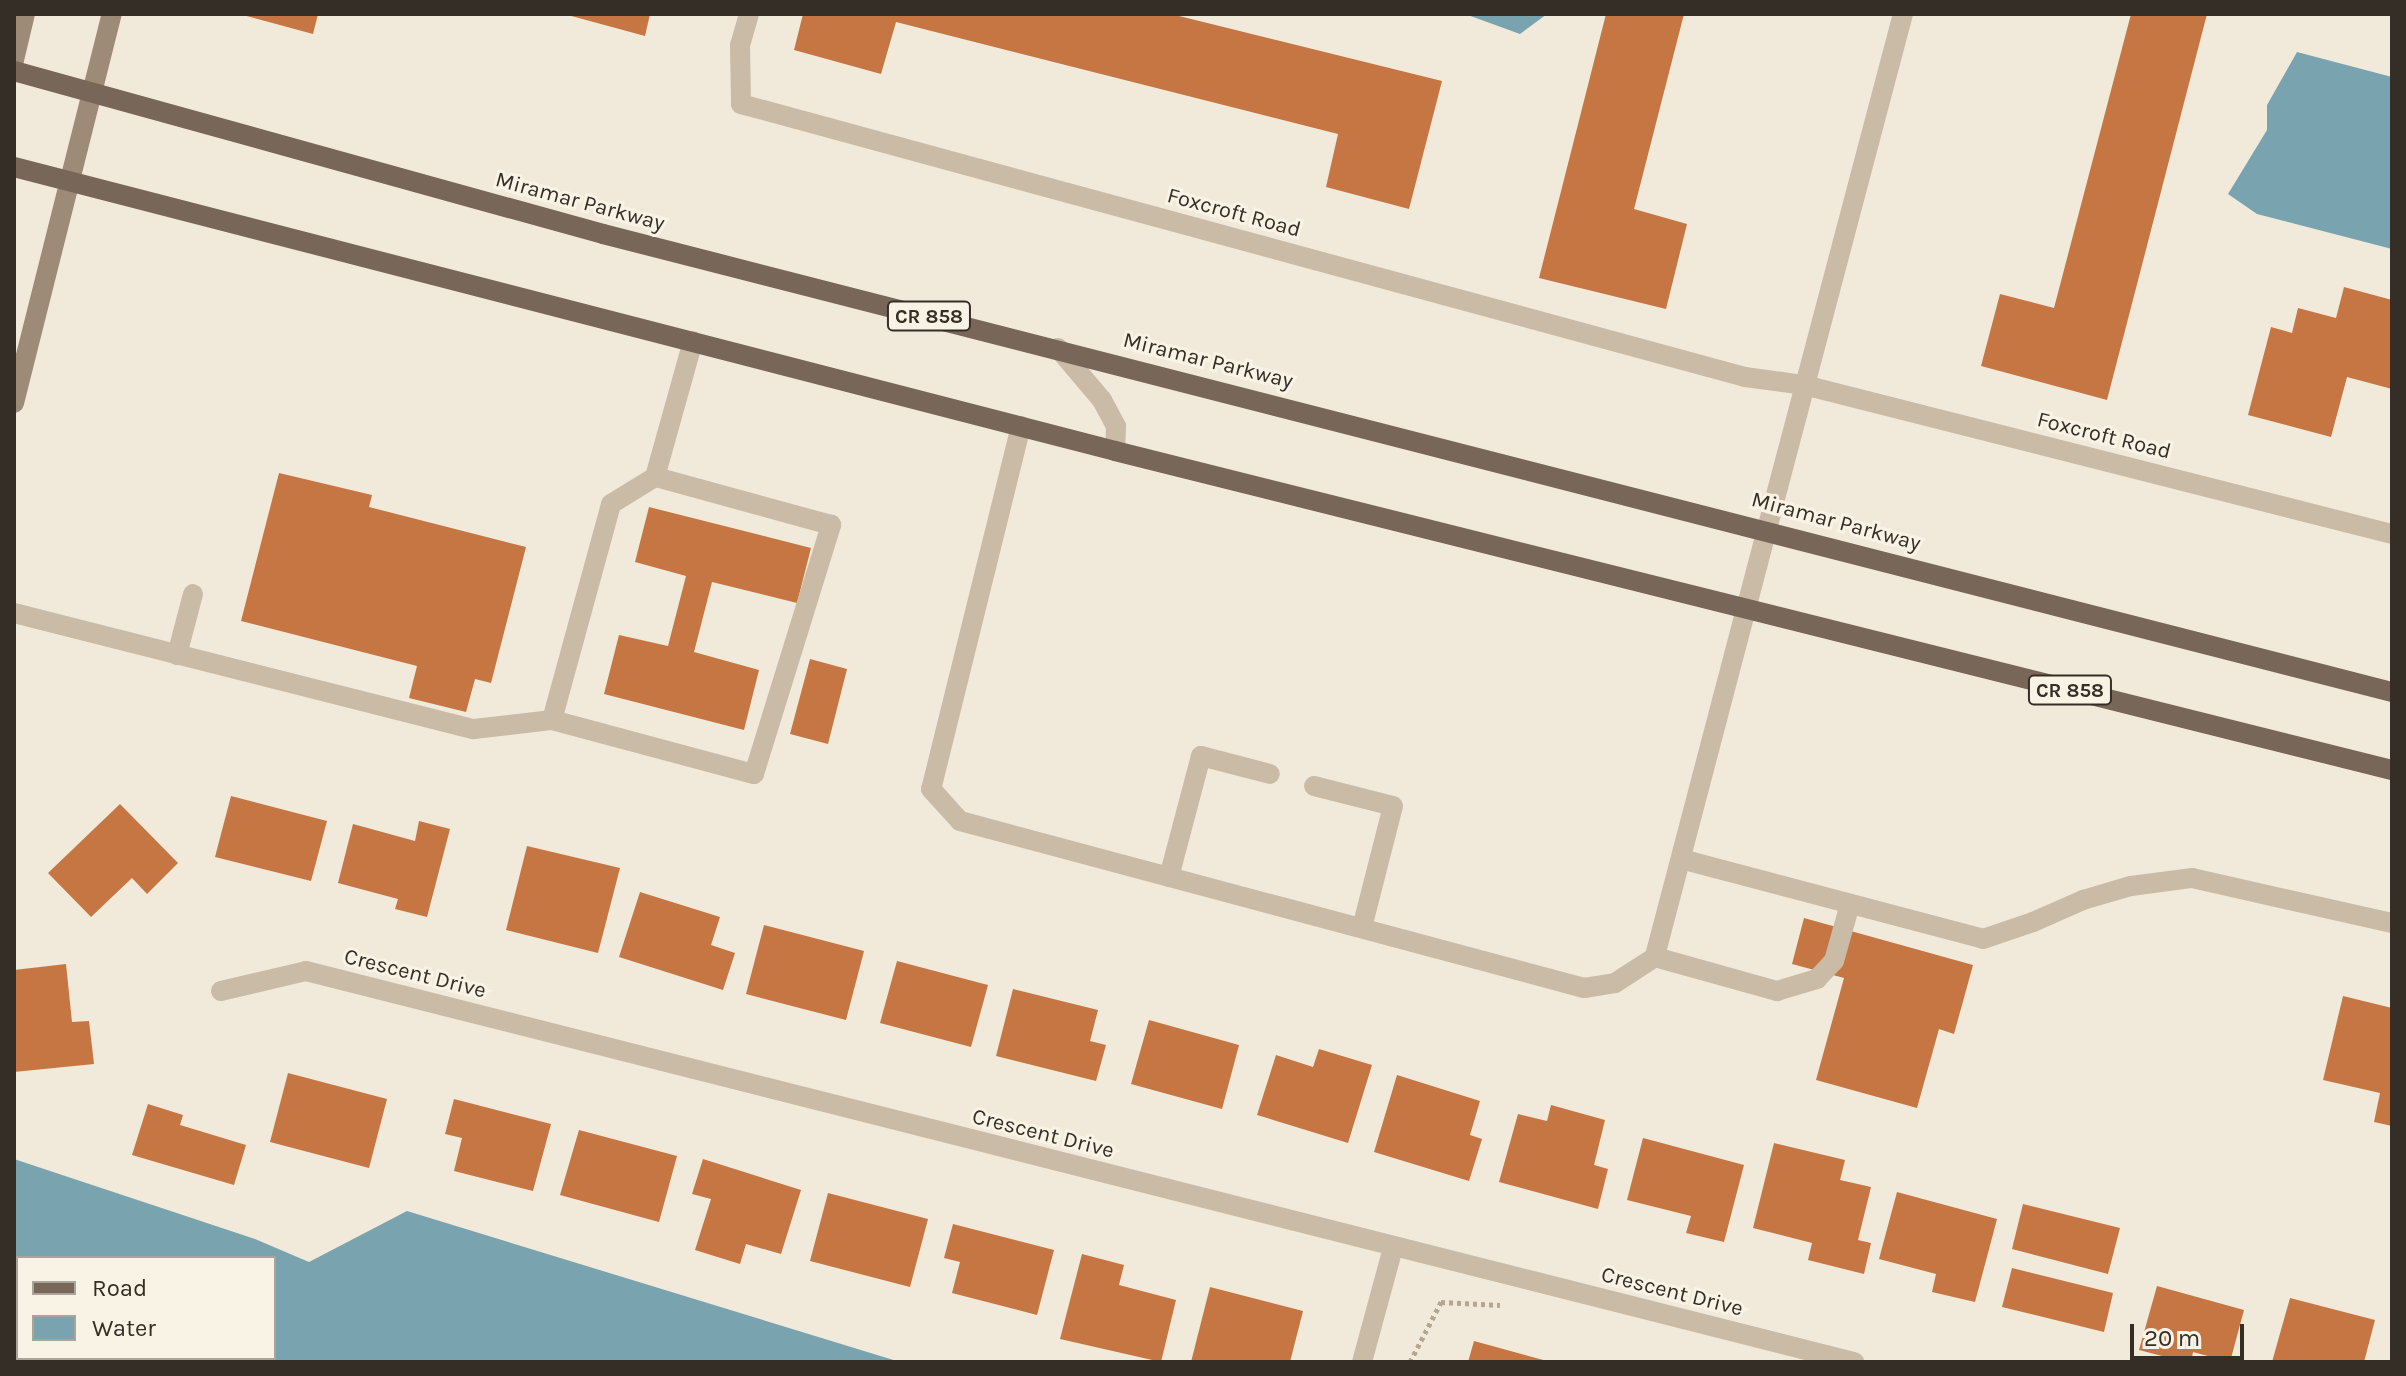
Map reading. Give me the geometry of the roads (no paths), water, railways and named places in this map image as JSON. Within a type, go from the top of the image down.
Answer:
[{"type":"main road","points":[[14,60],[25,14]]},
{"type":"main road","points":[[14,403],[112,14]]},
{"type":"main road","name":"Miramar Parkway","points":[[14,71],[603,234],[1767,529],[2392,692]]},
{"type":"main road","name":"CR 858","points":[[14,167],[1115,451],[2392,770]]},
{"type":"street","name":"Foxcroft Road","points":[[749,14],[740,45],[741,104],[1745,377],[1804,385],[2392,534]]},
{"type":"street","points":[[1021,426],[931,789],[960,821],[1584,988],[1615,983],[1655,957],[1903,14]]},
{"type":"street","points":[[552,720],[611,504],[655,477],[693,341]]},
{"type":"street","points":[[1058,348],[1102,400],[1116,426],[1115,451]]},
{"type":"street","points":[[14,613],[474,729],[552,720],[754,774],[831,525],[655,477]]},
{"type":"street","points":[[177,655],[193,594]]},
{"type":"street","points":[[1169,877],[1201,756],[1270,774]]},
{"type":"street","points":[[1314,786],[1393,806],[1362,928]]},
{"type":"street","points":[[1681,859],[1983,939],[2083,900],[2131,886],[2192,878],[2392,923]]},
{"type":"street","points":[[1655,957],[1777,991],[1817,979],[1834,961],[1850,904]]},
{"type":"street","name":"Crescent Drive","points":[[221,991],[306,971],[1814,1357],[1854,1362]]},
{"type":"street","points":[[1362,1362],[1393,1248]]},
{"type":"water","points":[[1465,14],[1547,14],[1520,34]]},
{"type":"water","points":[[2297,52],[2392,77],[2392,249],[2257,214],[2228,194],[2267,130],[2267,105]]},
{"type":"water","points":[[14,1159],[255,1239],[309,1262],[407,1211],[900,1362],[99,1360],[276,1360],[276,1256],[16,1256],[14,1345]]}]
